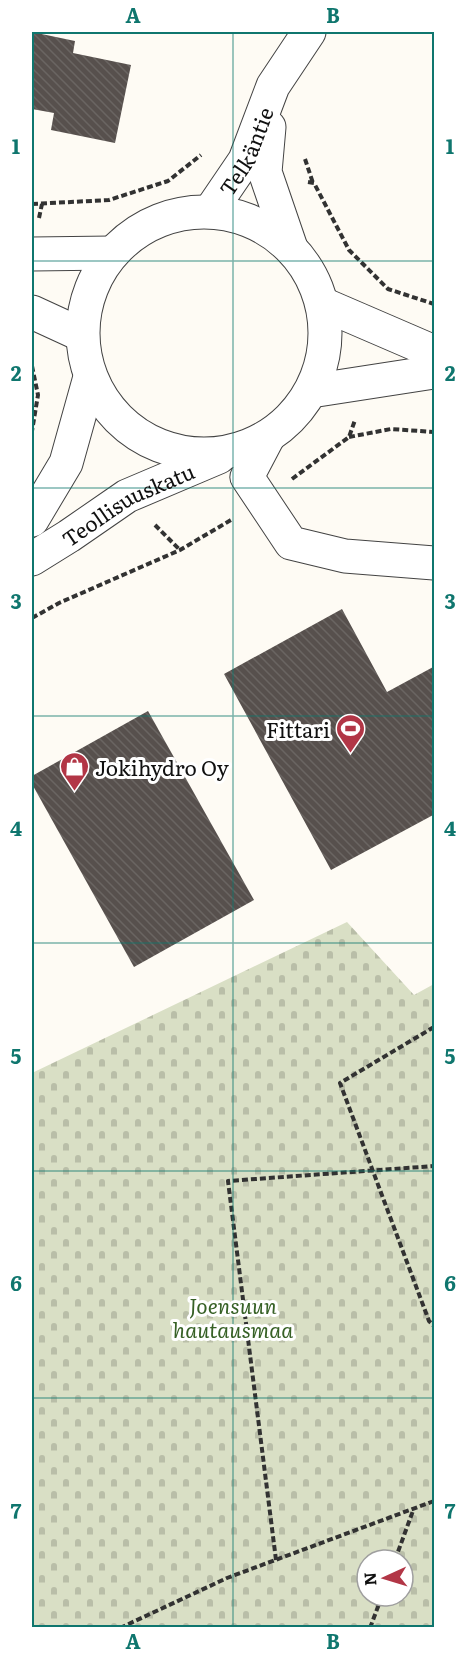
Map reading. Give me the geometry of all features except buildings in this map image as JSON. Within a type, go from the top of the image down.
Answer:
[{"type":"street","name":"Telkäntie","points":[[211,210],[245,160],[273,86],[309,32]]},
{"type":"street","name":"Telkäntie","points":[[273,86],[265,172],[291,248]]},
{"type":"street","points":[[228,453],[206,456],[164,449],[127,429],[111,413],[90,377],[82,335],[90,289],[112,253],[161,219],[211,210],[256,224],[291,248],[314,282],[325,305],[320,367],[311,391],[268,437],[247,477],[291,543],[345,556],[435,563]]},
{"type":"street","points":[[32,254],[112,253]]},
{"type":"street","points":[[325,305],[435,352]]},
{"type":"street","points":[[32,312],[82,335]]},
{"type":"street","points":[[311,391],[435,372]]},
{"type":"street","name":"Teollisuuskatu","points":[[32,520],[66,463],[90,377]]},
{"type":"street","name":"Teollisuuskatu","points":[[32,559],[127,496],[268,437]]},
{"type":"path","points":[[303,153],[314,183]]},
{"type":"path","points":[[32,366],[38,395],[32,431]]},
{"type":"path","points":[[349,436],[391,429],[435,432]]},
{"type":"path","points":[[435,1028],[340,1083],[429,1321],[435,1326]]},
{"type":"path","points":[[276,1560],[228,1181],[435,1166]]},
{"type":"path","points":[[120,1628],[227,1578],[435,1501]]},
{"type":"path","points":[[400,1548],[415,1507]]},
{"type":"path","points":[[370,1628],[377,1608]]},
{"type":"path","points":[[346,1628],[352,1628]]},
{"type":"green space","name":"Joensuun hautausmaa","points":[[347,922],[414,995],[434,984],[434,1627],[32,1627],[32,1073]]},
{"type":"place","name":"Fittari","points":[[351,754]]},
{"type":"place","name":"Jokihydro Oy","points":[[74,792]]}]
